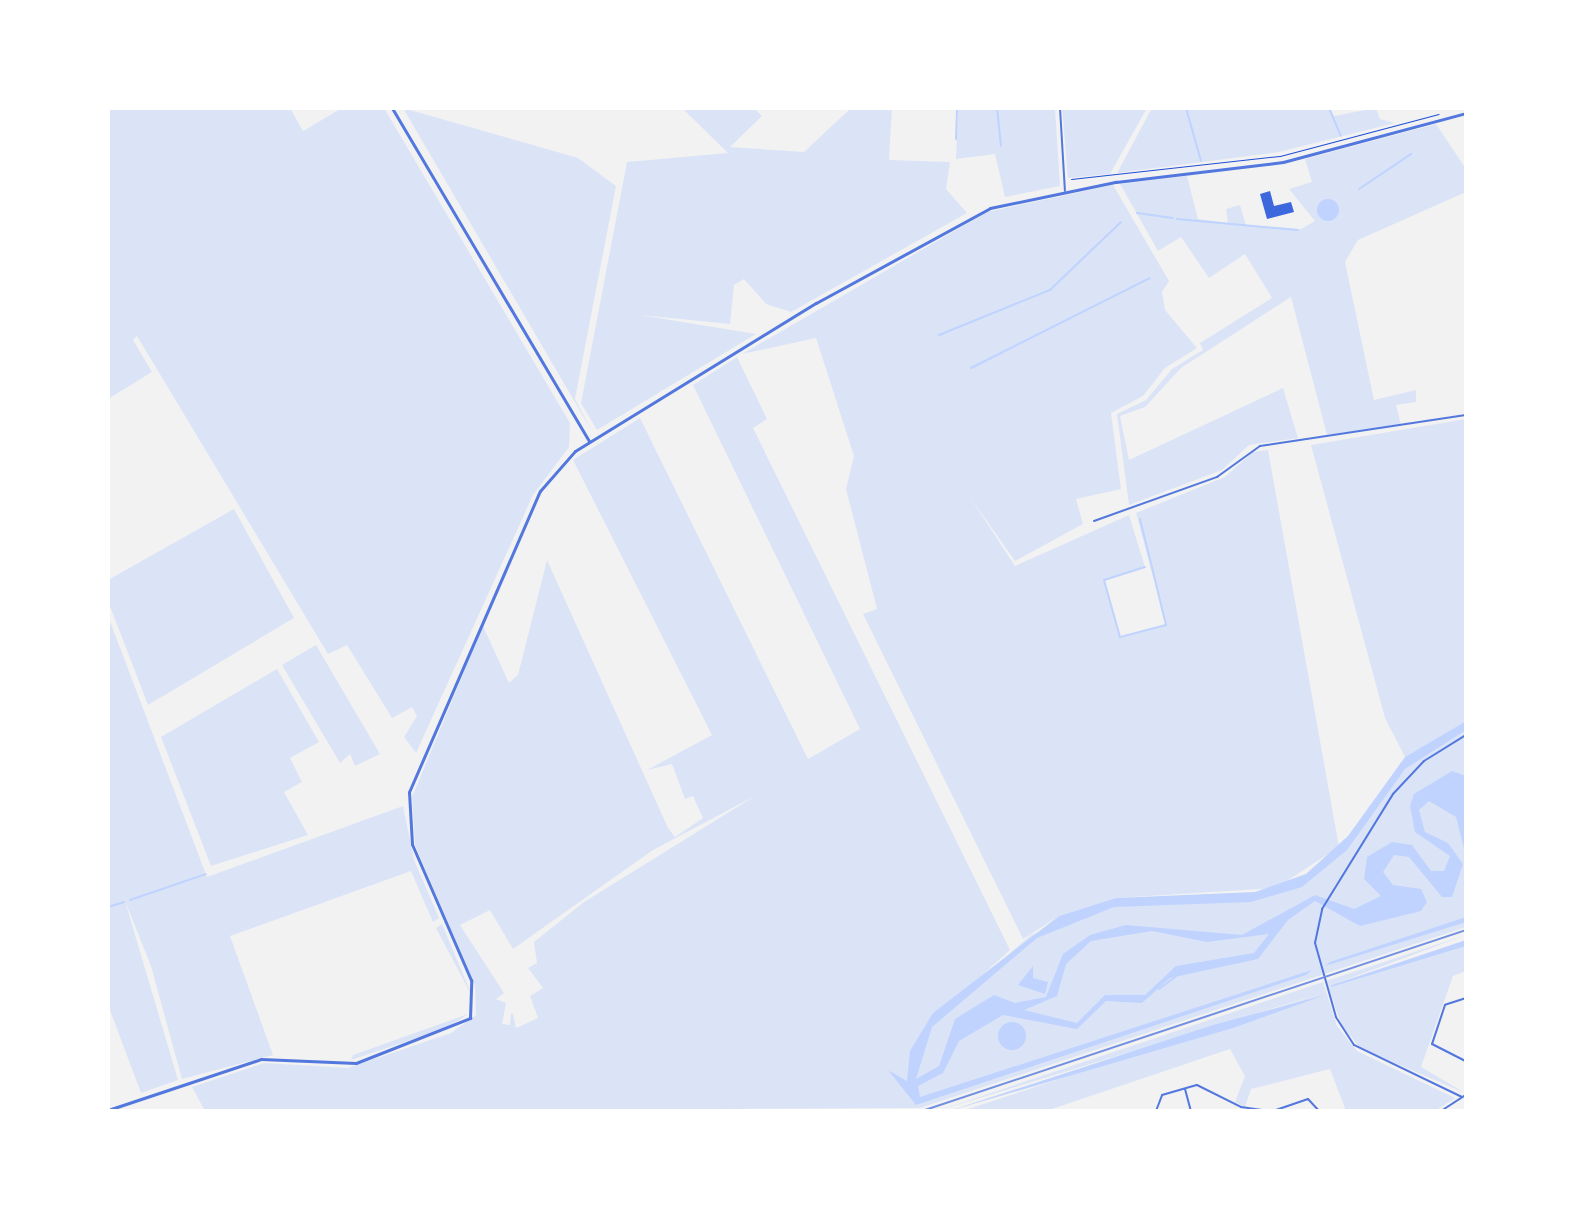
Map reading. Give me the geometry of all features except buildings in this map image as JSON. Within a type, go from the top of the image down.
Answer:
[{"type":"street","points":[[392,108],[589,441]]},
{"type":"street","points":[[1060,108],[1065,191]]},
{"type":"street","points":[[108,1110],[261,1059],[356,1063],[470,1018],[471,980],[412,844],[409,792],[540,491],[589,441],[961,222],[1065,191],[1283,162],[1466,113]]},
{"type":"street","points":[[1094,521],[1217,477],[1260,446],[1466,415]]},
{"type":"street","points":[[1464,1096],[1359,1049],[1339,1025],[1315,946],[1324,907],[1393,794],[1424,761],[1466,735]]},
{"type":"street","points":[[1466,998],[1445,1005],[1432,1044],[1466,1061]]},
{"type":"street","points":[[1156,1111],[1162,1095],[1197,1085],[1241,1107],[1272,1111],[1308,1099],[1319,1111]]},
{"type":"street","points":[[1185,1089],[1191,1111]]},
{"type":"street","points":[[1441,1111],[1464,1096]]},
{"type":"path","points":[[1065,180],[1280,156],[1452,111]]},
{"type":"shaded area","points":[[108,108],[290,108],[303,131],[342,108],[384,108],[570,423],[569,447],[533,495],[416,753],[404,737],[417,716],[412,707],[392,718],[347,645],[328,654],[137,336],[133,340],[152,372],[108,399]]},
{"type":"shaded area","points":[[403,108],[578,158],[616,186],[575,399],[593,433]]},
{"type":"shaded area","points":[[682,108],[754,108],[762,116],[730,147],[804,152],[851,108],[892,108],[889,160],[950,162],[946,189],[967,213],[791,312],[766,304],[744,279],[734,285],[730,324],[640,315],[756,334],[597,430],[581,403],[627,162],[728,153]]},
{"type":"shaded area","points":[[958,108],[1055,108],[1060,186],[1005,197],[995,154],[956,159]]},
{"type":"shaded area","points":[[1062,108],[1147,108],[1110,174],[1068,178]]},
{"type":"shaded area","points":[[1152,108],[1330,108],[1334,116],[1376,108],[1380,119],[1395,123],[1279,152],[1117,173]]},
{"type":"shaded area","points":[[1436,124],[1466,169],[1466,192],[1358,240],[1345,262],[1374,400],[1416,390],[1416,402],[1396,405],[1401,425],[1327,435],[1291,297],[1181,368],[1145,407],[1120,416],[1129,460],[1283,388],[1298,438],[1249,445],[1222,470],[1129,505],[1117,414],[1146,400],[1172,369],[1203,350],[1200,343],[1272,298],[1245,254],[1209,278],[1181,237],[1158,251],[1120,184],[1187,176],[1198,219],[1228,223],[1226,209],[1240,205],[1246,225],[1301,229],[1315,221],[1289,189],[1312,182],[1305,159]],"holes":[[[1328,199],[1339,212],[1331,220],[1318,213]]]},
{"type":"shaded area","points":[[1113,185],[1169,281],[1162,292],[1165,310],[1197,348],[1165,368],[1143,396],[1111,413],[1121,489],[1076,499],[1083,524],[1015,561],[970,497],[1015,566],[1129,515],[1145,567],[1104,581],[1120,637],[1166,625],[1136,513],[1225,477],[1253,452],[1268,450],[1339,847],[1276,888],[1116,898],[1059,916],[1023,939],[863,614],[877,609],[846,489],[854,456],[816,338],[742,354],[987,212]]},
{"type":"shaded area","points":[[737,357],[767,419],[753,428],[1010,950],[919,1032],[1031,935],[1075,917],[1108,905],[1250,895],[1296,882],[1337,852],[1421,746],[1466,725],[1466,927],[920,1108],[205,1111],[192,1087],[264,1063],[348,1068],[451,1033],[476,1015],[475,986],[415,845],[412,797],[483,626],[509,683],[518,675],[547,560],[668,828],[675,837],[703,818],[693,796],[685,799],[672,764],[647,770],[712,735],[573,460],[640,418],[808,759],[860,729],[693,385]],"holes":[[[755,796],[584,902],[534,942],[537,963],[528,968],[543,988],[530,996],[538,1018],[516,1028],[511,1013],[510,1025],[502,1024],[506,1003],[496,999],[504,993],[460,925],[490,910],[513,949],[653,850]],[[918,1053],[915,1067],[912,1097],[888,1070],[907,1081]]]},
{"type":"shaded area","points":[[1466,419],[1466,721],[1405,757],[1385,718],[1311,445]]},
{"type":"shaded area","points":[[234,509],[294,618],[148,705],[108,601],[108,580]]},
{"type":"shaded area","points":[[108,616],[207,877],[403,806],[414,860],[439,918],[433,922],[411,871],[230,936],[273,1055],[182,1079],[151,966],[125,901],[178,1080],[141,1093],[108,1005]]},
{"type":"shaded area","points":[[316,645],[380,754],[355,766],[350,754],[340,763],[282,665]]},
{"type":"shaded area","points":[[277,669],[319,742],[290,758],[302,782],[284,792],[308,835],[211,866],[161,737]]},
{"type":"shaded area","points":[[442,924],[471,993],[472,996],[436,928]]},
{"type":"shaded area","points":[[1466,935],[1332,985],[1466,945],[1466,971],[1453,976],[1421,1067],[1465,1093],[1360,1048],[1341,1024],[1326,981]]},
{"type":"shaded area","points":[[1323,982],[1337,1026],[1357,1051],[1455,1098],[1435,1111],[1346,1111],[1330,1069],[1251,1089],[1245,1107],[1235,1102],[1245,1076],[1230,1049],[1046,1111],[962,1111],[1320,994],[937,1111]]},
{"type":"shaded area","points":[[468,1014],[447,1028],[351,1060],[353,1055]]},
{"type":"water","points":[[1328,199],[1339,210],[1328,221],[1317,210]]},
{"type":"water","points":[[1466,721],[1466,730],[1405,769],[1347,850],[1302,887],[1251,902],[1114,907],[1037,938],[932,1027],[916,1079],[939,1066],[955,1019],[994,995],[1015,1003],[1046,997],[1063,954],[1090,935],[1126,925],[1242,935],[1315,895],[1354,909],[1381,896],[1364,879],[1367,857],[1392,842],[1412,845],[1431,871],[1444,871],[1450,856],[1415,832],[1410,806],[1414,794],[1452,771],[1466,776],[1466,856],[1456,817],[1429,801],[1419,810],[1425,832],[1448,843],[1463,864],[1452,897],[1442,897],[1409,857],[1394,855],[1383,872],[1393,885],[1421,889],[1427,902],[1421,911],[1360,926],[1315,901],[1288,920],[1258,959],[1170,978],[1142,1003],[1106,1001],[1077,1029],[1003,1015],[959,1041],[943,1073],[918,1086],[920,1097],[1312,970],[1306,975],[916,1105],[888,1070],[907,1081],[910,1051],[933,1013],[1059,916],[1116,898],[1255,892],[1306,874],[1348,836],[1405,757]],"holes":[[[1152,931],[1207,942],[1269,934],[1254,953],[1176,966],[1145,995],[1105,995],[1077,1023],[1024,1010],[1057,996],[1066,964],[1091,941]]]},
{"type":"water","points":[[1466,917],[1466,922],[1325,966],[1330,962]]},
{"type":"water","points":[[1466,940],[1466,946],[1331,987],[1332,985]]},
{"type":"water","points":[[1033,966],[1033,978],[1048,982],[1045,994],[1018,985]]},
{"type":"water","points":[[1325,995],[1233,1028],[949,1111],[1213,1025]]},
{"type":"water","points":[[1012,1022],[1022,1026],[1026,1036],[1022,1046],[1012,1050],[1002,1046],[998,1036],[1002,1026]]},
{"type":"waterway","points":[[956,139],[957,108]]},
{"type":"waterway","points":[[997,108],[1001,146]]},
{"type":"waterway","points":[[1186,108],[1201,161]]},
{"type":"waterway","points":[[1329,108],[1341,136]]},
{"type":"waterway","points":[[1359,189],[1411,154]]},
{"type":"waterway","points":[[1137,213],[1173,218]]},
{"type":"waterway","points":[[1177,219],[1298,230]]},
{"type":"waterway","points":[[939,335],[1050,290],[1121,222]]},
{"type":"waterway","points":[[971,368],[1150,278]]},
{"type":"waterway","points":[[1140,519],[1166,625],[1120,637],[1104,580],[1145,567]]},
{"type":"waterway","points":[[130,900],[206,874]]},
{"type":"waterway","points":[[108,907],[124,902]]},
{"type":"waterway","points":[[1159,989],[1176,976]]},
{"type":"railway","points":[[922,1111],[1466,930]]}]
